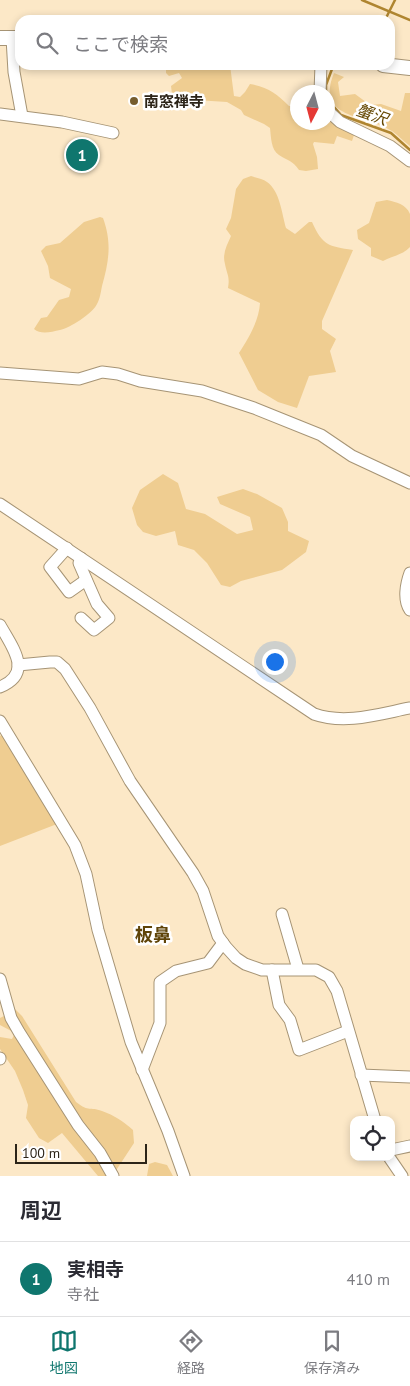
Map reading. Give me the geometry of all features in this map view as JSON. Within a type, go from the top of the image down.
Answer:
[{"type":"main road","points":[[395,66],[410,68]]},
{"type":"street","points":[[10,38],[22,116]]},
{"type":"street","points":[[320,85],[321,70]]},
{"type":"street","points":[[0,114],[22,116],[113,133]]},
{"type":"street","points":[[335,117],[340,122],[390,146],[410,161]]},
{"type":"street","points":[[0,373],[79,379],[102,372],[118,374],[140,382],[202,391],[254,408],[321,435],[352,456],[410,483]]},
{"type":"street","points":[[0,504],[314,714],[335,719],[356,718],[410,708]]},
{"type":"street","points":[[67,548],[50,567],[68,592],[86,580]]},
{"type":"street","points":[[80,558],[79,563],[97,604],[109,618],[94,630],[80,618]]},
{"type":"street","points":[[410,573],[407,581],[406,598],[407,606],[410,610]]},
{"type":"street","points":[[0,625],[18,657],[18,672],[13,679],[0,687]]},
{"type":"street","points":[[18,665],[57,662],[65,669],[90,708],[130,781],[193,874],[203,892],[218,936],[236,958],[245,964],[262,970],[316,970],[329,977],[337,991],[374,1116]]},
{"type":"street","points":[[0,721],[75,844],[86,874],[98,930],[125,1024],[184,1176]]},
{"type":"street","points":[[282,914],[298,969]]},
{"type":"street","points":[[142,1070],[160,1023],[160,982],[176,971],[208,963],[223,943]]},
{"type":"street","points":[[272,970],[279,1005],[290,1020],[300,1050],[348,1031]]},
{"type":"street","points":[[0,979],[12,1018],[19,1032],[78,1125],[100,1153],[113,1176]]},
{"type":"street","points":[[361,1075],[410,1077]]},
{"type":"street","points":[[395,1149],[410,1146]]},
{"type":"street","points":[[392,1161],[402,1176]]},
{"type":"shaded area","points":[[166,70],[231,70],[234,96],[240,97],[250,84],[267,89],[290,106],[290,130],[335,130],[335,125],[354,135],[352,141],[337,136],[334,144],[314,142],[318,169],[299,170],[292,162],[276,153],[272,143],[270,128],[244,115],[241,110],[227,102],[177,97],[172,94],[171,86],[182,78],[179,73],[169,76]]},
{"type":"shaded area","points":[[334,73],[344,77],[338,82],[340,96],[355,94],[370,105],[381,104],[401,111],[405,93],[410,93],[410,146],[392,131],[345,113],[337,107],[335,104],[335,85],[331,85]]},
{"type":"shaded area","points":[[251,176],[265,181],[275,191],[286,228],[295,234],[309,222],[312,222],[327,244],[353,250],[322,321],[322,329],[336,339],[330,351],[336,372],[309,376],[297,408],[278,402],[258,390],[239,353],[255,323],[260,303],[228,288],[224,257],[231,236],[226,229],[231,218],[236,189],[243,179]]},
{"type":"shaded area","points":[[387,200],[403,206],[410,214],[410,247],[401,254],[383,261],[371,256],[371,248],[358,239],[357,230],[369,223],[376,202]]},
{"type":"shaded area","points":[[100,217],[103,218],[106,227],[108,252],[97,304],[86,316],[69,326],[50,332],[37,331],[34,329],[41,318],[47,317],[59,300],[69,297],[71,289],[50,278],[48,266],[41,251],[46,246],[60,243],[84,222]]},
{"type":"shaded area","points":[[163,474],[178,483],[186,509],[205,514],[237,534],[253,530],[250,517],[220,504],[217,497],[243,489],[257,494],[282,508],[288,522],[288,531],[309,541],[306,552],[282,570],[241,581],[230,587],[221,585],[207,563],[194,550],[178,545],[175,531],[156,536],[143,532],[137,525],[132,508],[140,490]]},
{"type":"shaded area","points":[[3,734],[57,824],[0,846],[0,736]]},
{"type":"shaded area","points":[[12,1006],[22,1016],[76,1102],[87,1108],[111,1115],[133,1130],[134,1143],[117,1169],[115,1176],[98,1176],[62,1133],[48,1143],[39,1138],[26,1118],[28,1105],[23,1090],[15,1071],[0,1049],[0,1037],[12,1039],[15,1033],[0,1025],[0,1018]]},
{"type":"shaded area","points":[[155,1162],[167,1165],[173,1176],[147,1176],[149,1164]]},
{"type":"waterway","name":"蟹沢","points":[[362,0],[410,20]]},
{"type":"waterway","name":"蟹沢","points":[[388,15],[395,0]]},
{"type":"waterway","name":"蟹沢","points":[[326,85],[332,70]]},
{"type":"waterway","name":"蟹沢","points":[[335,108],[341,115],[391,133],[410,150]]},
{"type":"place","name":"南窓禅寺","points":[[134,101]]},
{"type":"place","name":"実相寺","points":[[82,155]]},
{"type":"district","name":"板鼻","points":[[153,934]]}]
